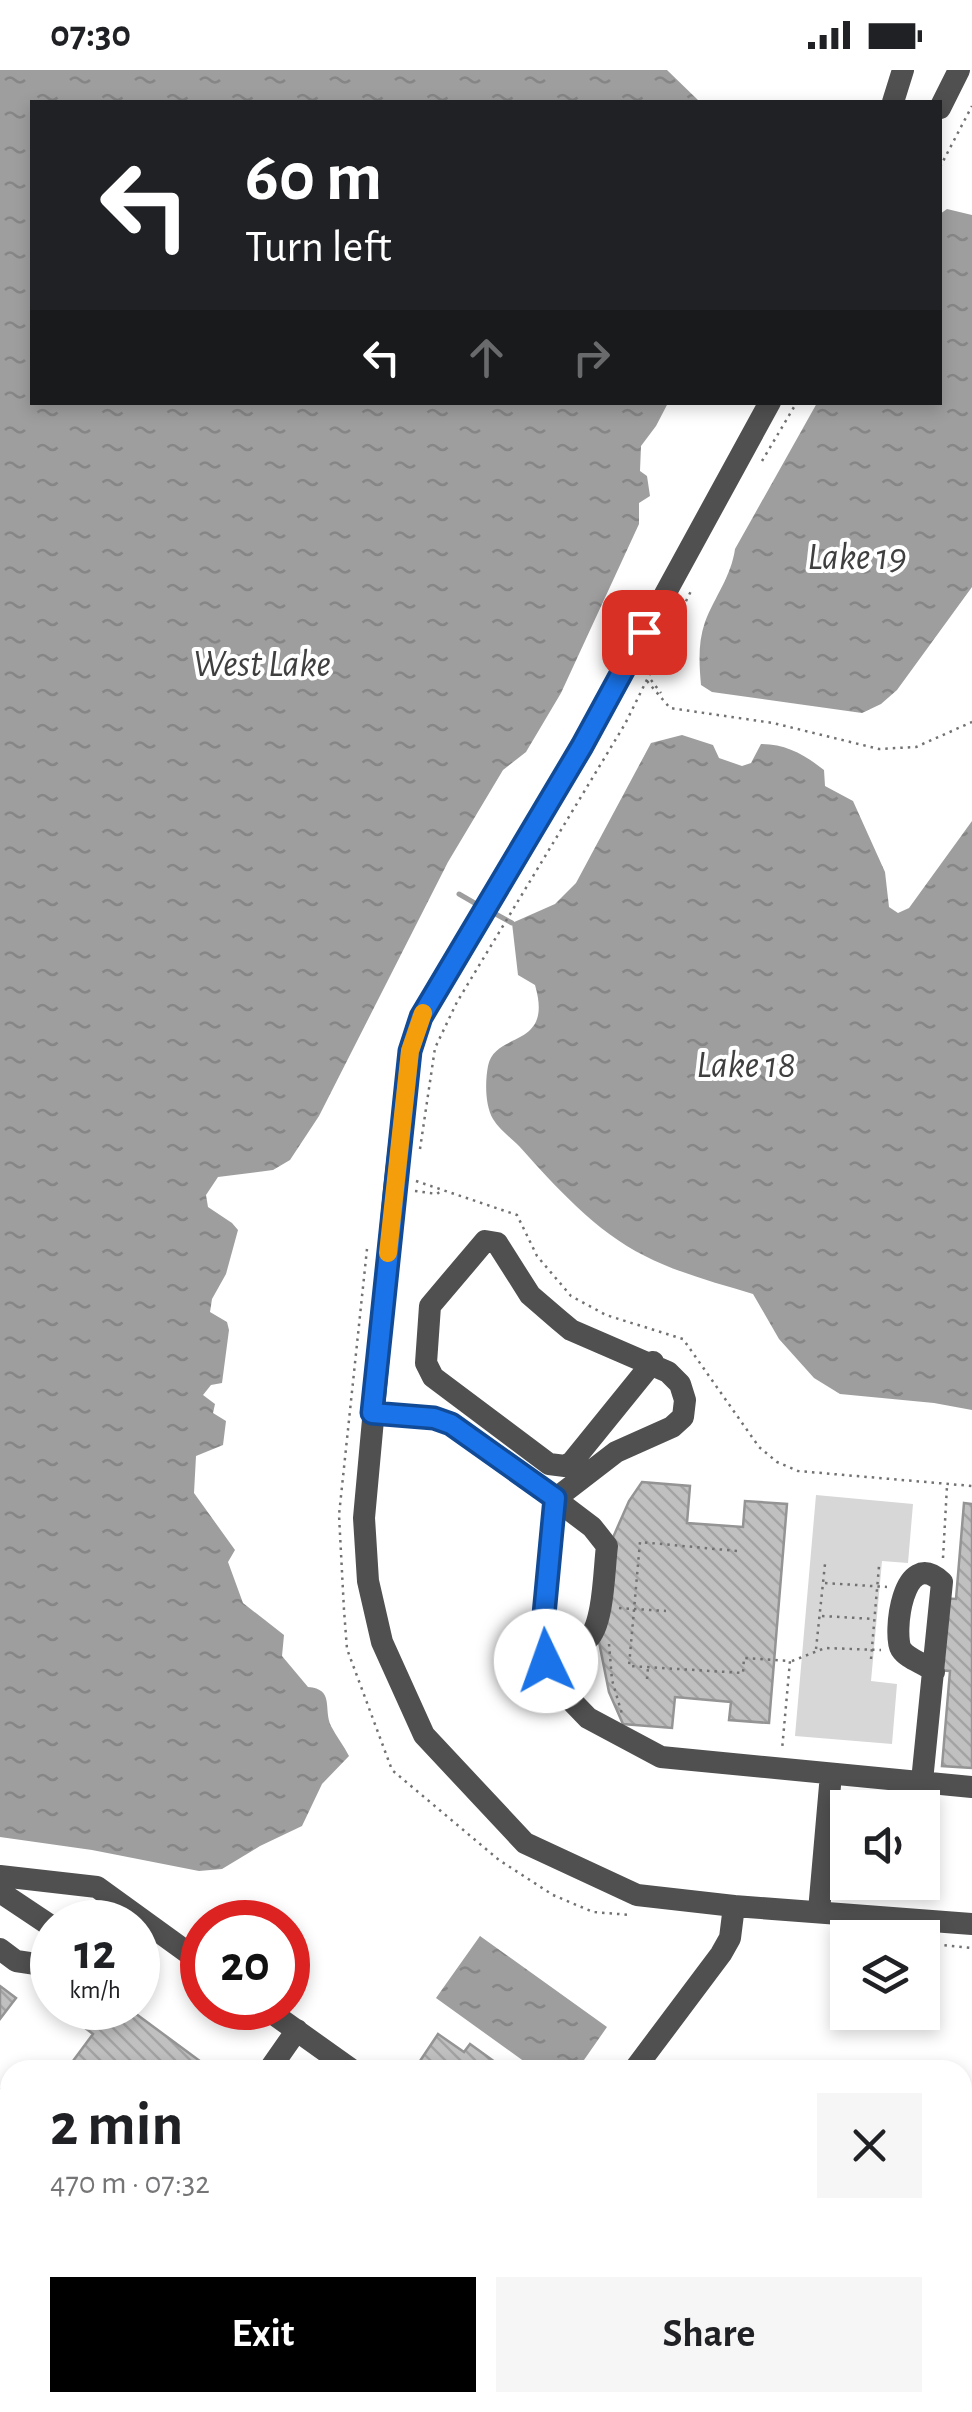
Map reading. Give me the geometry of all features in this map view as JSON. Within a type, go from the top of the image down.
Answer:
[{"type":"street","points":[[894,100],[904,70]]},
{"type":"street","points":[[942,104],[959,70]]},
{"type":"street","points":[[768,405],[582,746],[421,1017],[410,1051],[372,1413],[364,1518],[368,1581],[382,1642],[424,1735],[525,1843],[638,1895],[972,1924]]},
{"type":"street","points":[[653,1362],[572,1462],[565,1466],[549,1464],[433,1377],[426,1363],[430,1306],[485,1241],[498,1243],[530,1295],[572,1330],[653,1362],[680,1384],[685,1400],[683,1417],[672,1428],[616,1452],[555,1498],[542,1636],[546,1661],[559,1688],[588,1718],[661,1757],[972,1787]]},
{"type":"street","points":[[372,1413],[434,1418],[451,1424],[592,1526],[607,1546],[598,1619],[592,1634],[581,1645],[546,1661]]},
{"type":"street","points":[[922,1781],[934,1672],[942,1582],[928,1575],[917,1576],[907,1583],[898,1642],[904,1652],[934,1672]]},
{"type":"street","points":[[819,1910],[831,1774]]},
{"type":"street","points":[[0,1876],[96,1886],[180,1946]]},
{"type":"street","points":[[0,1892],[30,1912]]},
{"type":"street","points":[[642,2060],[721,1954],[730,1938],[734,1906]]},
{"type":"street","points":[[0,1949],[16,1961],[30,1963]]},
{"type":"street","points":[[277,2060],[297,2030],[338,2060]]},
{"type":"path","points":[[942,162],[972,106]]},
{"type":"path","points":[[763,460],[794,405]]},
{"type":"path","points":[[420,1150],[435,1048],[456,1002],[574,814],[694,585]]},
{"type":"path","points":[[648,679],[670,708],[773,723],[879,749],[916,747],[972,722]]},
{"type":"path","points":[[415,1181],[516,1215],[537,1256],[571,1296],[606,1315],[684,1340],[759,1447],[777,1462],[798,1471],[972,1486]]},
{"type":"path","points":[[414,1191],[438,1194],[444,1190]]},
{"type":"path","points":[[367,1249],[339,1515],[347,1649],[392,1770],[499,1860],[553,1895],[593,1912],[633,1916]]},
{"type":"path","points":[[942,1582],[948,1484]]},
{"type":"path","points":[[738,1550],[640,1542],[629,1666],[743,1673],[744,1658],[790,1661],[816,1650],[904,1652]]},
{"type":"path","points":[[816,1650],[825,1564]]},
{"type":"path","points":[[871,1659],[879,1566]]},
{"type":"path","points":[[823,1582],[877,1587]]},
{"type":"path","points":[[633,1608],[666,1612]]},
{"type":"path","points":[[820,1616],[874,1619]]},
{"type":"path","points":[[781,1754],[790,1661]]},
{"type":"path","points":[[647,1679],[648,1667]]},
{"type":"path","points":[[671,1675],[672,1668]]},
{"type":"path","points":[[612,1680],[622,1714]]},
{"type":"path","points":[[940,1945],[972,1948]]},
{"type":"shaded area","points":[[816,1495],[913,1504],[908,1563],[882,1561],[871,1681],[897,1684],[892,1744],[795,1736]]},
{"type":"water","name":"West Lake","points":[[0,70],[667,70],[698,100],[30,100],[30,405],[667,405],[641,446],[640,471],[647,476],[650,496],[639,503],[639,524],[561,693],[526,752],[503,770],[448,862],[319,1116],[290,1160],[273,1170],[218,1177],[206,1195],[208,1207],[238,1230],[210,1312],[227,1322],[229,1330],[222,1383],[211,1385],[203,1395],[215,1404],[213,1413],[226,1421],[223,1445],[196,1456],[194,1493],[235,1550],[228,1562],[243,1603],[284,1635],[282,1656],[308,1687],[325,1696],[331,1726],[349,1756],[322,1784],[302,1826],[222,1869],[199,1871],[0,1837]]},
{"type":"water","name":"Lake 19","points":[[947,209],[972,215],[972,587],[897,690],[862,713],[712,692],[701,685],[701,637],[705,622],[735,549],[816,405],[942,405],[942,213]]},
{"type":"water","name":"Lake 18","points":[[682,735],[713,745],[719,758],[742,766],[751,763],[761,744],[795,751],[824,770],[825,786],[853,801],[885,872],[889,907],[898,913],[909,908],[972,821],[972,1410],[840,1394],[814,1378],[779,1339],[753,1294],[671,1268],[627,1246],[562,1192],[490,1113],[486,1079],[493,1055],[530,1030],[537,1020],[539,1006],[535,985],[518,975],[512,923],[555,904],[576,883],[651,743]]},
{"type":"water","points":[[480,1936],[607,2027],[584,2060],[522,2060],[436,1998]]},
{"type":"building","points":[[642,1482],[690,1486],[687,1523],[743,1527],[745,1501],[787,1504],[769,1723],[729,1720],[731,1702],[675,1697],[672,1728],[623,1724],[609,1692],[596,1627],[611,1542]]},
{"type":"building","points":[[964,1503],[972,1504],[972,1768],[942,1766],[950,1671],[936,1670],[942,1598],[956,1599]]},
{"type":"building","points":[[0,1986],[16,1998],[0,2019]]},
{"type":"building","points":[[88,2030],[158,2030],[198,2060],[74,2060],[93,2034]]},
{"type":"building","points":[[438,2034],[464,2052],[470,2044],[492,2060],[421,2060]]},
{"type":"waterway","points":[[459,894],[478,905]]},
{"type":"waterway","points":[[492,912],[512,923]]},
{"type":"slow traffic","points":[[388,1253],[410,1051],[423,1013]]},
{"type":"route","points":[[546,1661],[542,1636],[555,1498],[451,1424],[434,1418],[372,1413],[410,1051],[421,1017],[582,746],[644,632]]}]
